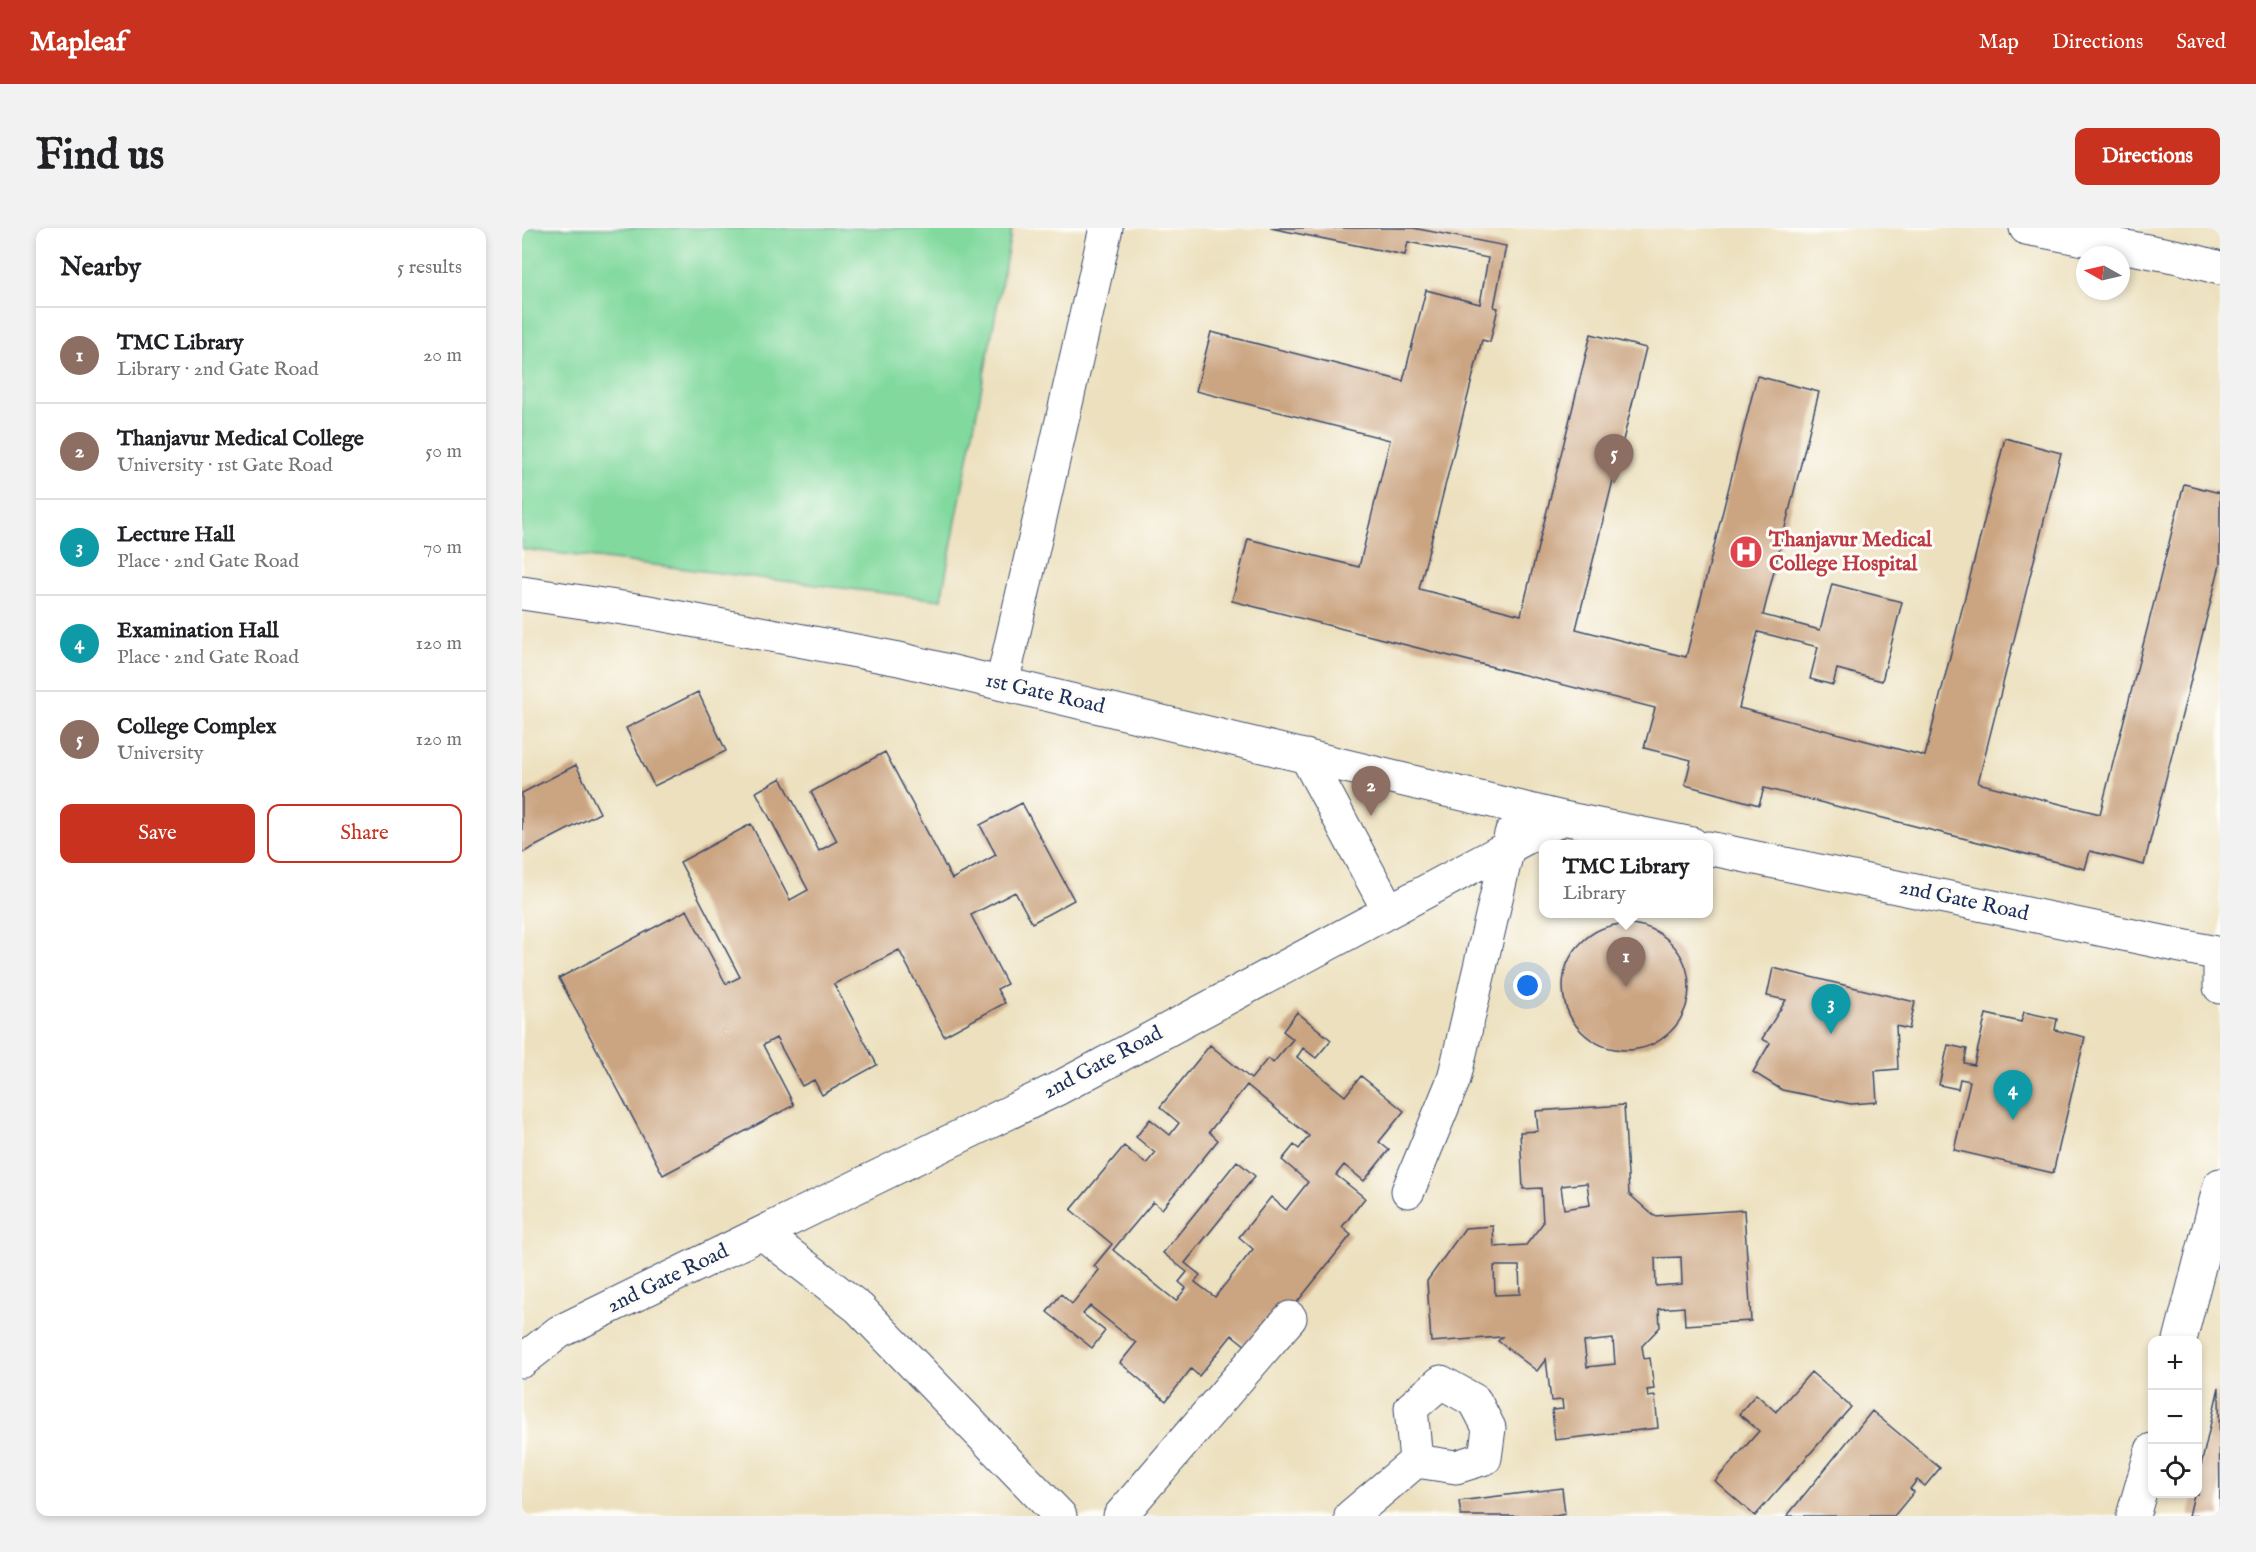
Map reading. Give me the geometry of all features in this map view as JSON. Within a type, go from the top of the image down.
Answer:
[{"type":"street","points":[[1002,684],[1106,228]]},
{"type":"street","points":[[2026,228],[2179,257],[2220,268]]},
{"type":"street","name":"1st Gate Road","points":[[522,593],[643,611],[899,659],[1563,818]]},
{"type":"street","points":[[1306,756],[1389,910]]},
{"type":"street","points":[[1408,1191],[1454,1079],[1518,807]]},
{"type":"street","points":[[1563,818],[1672,840]]},
{"type":"street","name":"2nd Gate Road","points":[[522,1361],[559,1332],[1057,1089],[1563,818]]},
{"type":"street","name":"2nd Gate Road","points":[[1713,849],[2220,954]]},
{"type":"street","points":[[2220,966],[2220,987]]},
{"type":"street","points":[[2181,1336],[2220,1185]]},
{"type":"street","points":[[762,1233],[859,1308],[1060,1516]]},
{"type":"street","points":[[1120,1516],[1290,1318]]},
{"type":"street","points":[[1351,1516],[1416,1461]]},
{"type":"street","points":[[2133,1516],[2148,1464]]},
{"type":"green space","points":[[522,228],[1012,228],[941,600],[522,549]]},
{"type":"building","name":"Thanjavur Medical College Hospital","points":[[1270,228],[1413,228],[1506,246],[1494,307],[1498,308],[1490,342],[1482,340],[1419,589],[1521,615],[1591,334],[1646,348],[1576,629],[1686,657],[1757,376],[1819,392],[1763,615],[1820,630],[1832,584],[1902,602],[1882,681],[1837,669],[1833,685],[1810,679],[1818,647],[1758,632],[1739,708],[1925,756],[2005,438],[2061,453],[1978,783],[2100,814],[2184,484],[2220,493],[2220,565],[2144,865],[2090,851],[2085,869],[1764,788],[1759,805],[1685,785],[1691,760],[1644,748],[1655,708],[1232,601],[1248,539],[1359,567],[1390,440],[1196,391],[1211,332],[1403,381],[1426,290],[1480,304],[1488,258],[1408,242],[1405,255]]},
{"type":"building","points":[[698,692],[726,751],[654,786],[626,728]]},
{"type":"building","points":[[885,752],[952,879],[996,855],[980,825],[1022,803],[1074,900],[1032,923],[1015,892],[971,915],[1007,984],[997,989],[1005,1003],[944,1036],[899,950],[834,984],[877,1065],[822,1095],[814,1080],[802,1086],[776,1038],[763,1045],[794,1105],[663,1175],[559,978],[687,910],[726,984],[740,977],[680,862],[751,824],[790,900],[808,890],[756,792],[781,778],[819,851],[837,841],[811,792]]},
{"type":"building","points":[[576,765],[600,813],[522,853],[522,793]]},
{"type":"building","points":[[1626,924],[1650,929],[1671,942],[1684,963],[1689,987],[1684,1011],[1671,1032],[1650,1045],[1626,1050],[1602,1045],[1581,1032],[1568,1011],[1563,987],[1568,963],[1581,942],[1602,929]]},
{"type":"building","points":[[1773,968],[1915,1002],[1909,1029],[1896,1026],[1898,1069],[1875,1071],[1877,1102],[1851,1104],[1782,1090],[1753,1072],[1770,1043],[1762,1039],[1786,1000],[1767,996]]},
{"type":"building","points":[[1297,1012],[1331,1040],[1316,1058],[1303,1048],[1297,1057],[1345,1096],[1361,1076],[1404,1111],[1379,1142],[1389,1150],[1364,1181],[1344,1165],[1336,1175],[1365,1198],[1342,1227],[1351,1235],[1282,1321],[1272,1313],[1246,1346],[1232,1335],[1199,1376],[1191,1369],[1166,1401],[1120,1363],[1136,1343],[1090,1306],[1083,1314],[1105,1331],[1092,1348],[1047,1312],[1061,1294],[1072,1304],[1099,1270],[1094,1266],[1112,1244],[1071,1210],[1124,1146],[1146,1164],[1155,1153],[1136,1137],[1150,1119],[1170,1135],[1179,1123],[1160,1107],[1210,1045],[1251,1079],[1268,1058],[1273,1063],[1293,1039],[1283,1031]],"holes":[[[1247,1085],[1309,1136],[1299,1149],[1294,1145],[1282,1160],[1308,1182],[1286,1210],[1271,1197],[1239,1237],[1253,1249],[1215,1297],[1195,1282],[1200,1275],[1185,1263],[1255,1176],[1237,1161],[1163,1253],[1187,1272],[1179,1282],[1186,1288],[1176,1301],[1113,1250],[1153,1202],[1162,1209],[1218,1140],[1209,1132]]]},
{"type":"building","points":[[2024,1012],[2057,1019],[2055,1030],[2085,1037],[2053,1173],[1954,1150],[1970,1081],[1960,1079],[1958,1089],[1939,1085],[1948,1045],[1967,1049],[1964,1063],[1974,1065],[1986,1014],[2021,1022]]},
{"type":"building","points":[[1624,1105],[1629,1194],[1654,1216],[1744,1210],[1751,1321],[1685,1325],[1684,1307],[1659,1309],[1660,1327],[1642,1346],[1644,1359],[1650,1358],[1654,1389],[1647,1390],[1648,1397],[1655,1396],[1658,1428],[1555,1440],[1552,1410],[1563,1409],[1562,1400],[1551,1401],[1546,1359],[1537,1371],[1498,1341],[1502,1337],[1431,1342],[1427,1281],[1465,1228],[1493,1226],[1494,1247],[1526,1245],[1543,1223],[1541,1188],[1523,1189],[1520,1132],[1538,1131],[1536,1111]],"holes":[[[1587,1183],[1590,1205],[1564,1209],[1561,1186]],[[1681,1257],[1682,1284],[1656,1286],[1655,1258]],[[1494,1266],[1519,1266],[1520,1294],[1495,1295]],[[1613,1339],[1615,1364],[1587,1367],[1584,1342]]]},
{"type":"building","points":[[1811,1372],[1851,1407],[1755,1516],[1715,1481],[1759,1431],[1739,1414],[1756,1394],[1776,1412]]},
{"type":"building","points":[[2219,1387],[2220,1516],[2189,1516],[2193,1498],[2202,1498],[2202,1461]]},
{"type":"building","points":[[1872,1411],[1940,1468],[1925,1486],[1917,1480],[1910,1489],[1914,1492],[1894,1516],[1787,1516]]},
{"type":"building","points":[[1562,1488],[1565,1514],[1556,1516],[1461,1516],[1459,1501]]},
{"type":"place","name":"College Complex","points":[[1614,484]]},
{"type":"place","name":"Thanjavur Medical College Hospital","points":[[1746,552]]},
{"type":"place","name":"Thanjavur Medical College","points":[[1371,816]]},
{"type":"place","name":"TMC Library","points":[[1626,987]]},
{"type":"place","name":"Lecture Hall","points":[[1831,1034]]},
{"type":"place","name":"Examination Hall","points":[[2013,1120]]}]
